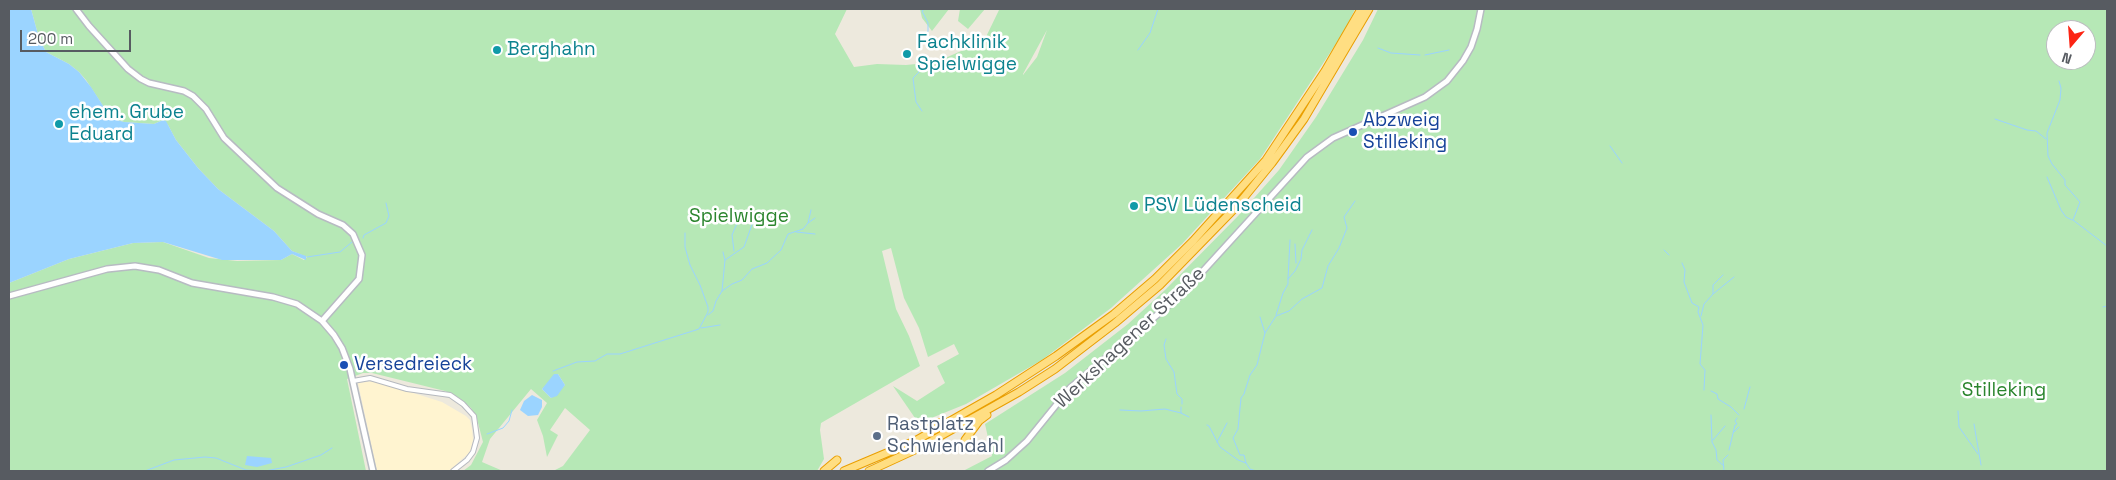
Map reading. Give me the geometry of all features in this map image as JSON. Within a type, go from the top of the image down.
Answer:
[{"type":"highway","points":[[844,471],[915,441],[967,413],[1056,356],[1114,314],[1155,279],[1266,160],[1325,71],[1361,9]]},
{"type":"highway","points":[[869,471],[919,448],[1000,404],[1055,369],[1115,323],[1160,285],[1200,245],[1272,164],[1332,74],[1369,9]]},
{"type":"highway","points":[[965,440],[979,421],[1000,404]]},
{"type":"highway","points":[[914,427],[932,425],[967,413]]},
{"type":"highway","points":[[824,471],[837,460]]},
{"type":"main road","points":[[76,9],[89,26],[135,74],[149,83],[193,96],[206,110],[224,138],[277,188],[318,214],[343,225],[352,234],[362,255],[359,280],[322,321]]},
{"type":"main road","name":"Werkshagener Straße","points":[[988,471],[1006,460],[1027,441],[1070,388],[1182,294],[1295,168],[1317,148],[1352,128],[1425,97],[1447,80],[1459,67],[1471,47],[1481,9]]},
{"type":"main road","points":[[9,296],[107,269],[126,266],[144,267],[210,287],[281,299],[303,307],[322,321],[342,348],[352,381],[373,471]]},
{"type":"street","points":[[352,381],[370,378],[406,389],[450,395],[463,404],[474,416],[477,438],[473,452],[467,460],[453,471]]},
{"type":"shaded area","points":[[375,381],[442,402],[466,416],[470,420],[472,429],[473,440],[470,452],[450,470],[446,471],[377,471],[358,383]]},
{"type":"green space","name":"Spielwigge","points":[[31,9],[847,9],[835,34],[854,67],[877,64],[906,65],[936,62],[984,41],[999,10],[997,9],[1355,9],[1345,30],[1260,159],[1182,244],[1111,308],[1042,360],[966,404],[924,421],[915,418],[893,386],[917,401],[945,383],[937,366],[959,354],[954,344],[928,357],[919,328],[904,298],[891,248],[882,251],[896,309],[909,336],[920,366],[821,423],[820,430],[824,459],[817,471],[553,471],[563,466],[590,430],[565,408],[550,430],[558,435],[547,457],[543,436],[537,420],[547,403],[531,389],[490,439],[482,462],[503,471],[463,471],[471,465],[483,442],[477,419],[471,408],[459,398],[445,391],[372,373],[363,373],[347,379],[366,471],[9,471],[9,283],[69,259],[133,243],[163,242],[209,258],[237,261],[281,260],[292,254],[304,260],[307,257],[292,251],[274,231],[218,189],[198,168],[163,120],[154,124],[124,122],[109,115],[79,72],[69,64],[46,52],[39,38]],"holes":[[[1047,30],[1037,57],[1023,75],[1023,74]],[[558,374],[565,385],[551,398],[542,389]]]},
{"type":"green space","points":[[920,9],[949,9],[932,31],[922,18]]},
{"type":"green space","points":[[960,9],[985,9],[968,29],[958,21]]},
{"type":"green space","name":"Stilleking","points":[[1378,9],[2107,9],[2107,471],[963,471],[992,456],[985,424],[1065,373],[1128,324],[1165,290],[1238,216],[1279,170],[1316,117],[1363,40]]},
{"type":"water","points":[[9,9],[31,9],[39,38],[46,52],[69,64],[79,72],[109,115],[124,122],[154,124],[163,120],[166,121],[176,140],[198,168],[218,189],[274,231],[292,251],[306,256],[306,260],[292,254],[281,260],[222,260],[163,242],[133,243],[69,259],[9,283]]},
{"type":"water","points":[[554,374],[558,374],[565,385],[557,396],[551,398],[542,389]]},
{"type":"water","points":[[532,395],[542,400],[542,407],[538,415],[528,416],[520,410],[524,401]]},
{"type":"water","points":[[247,456],[271,458],[272,463],[257,467],[245,465]]},
{"type":"waterway","points":[[924,40],[928,31],[928,23],[922,11],[925,9]]},
{"type":"waterway","points":[[1138,50],[1150,33],[1158,9]]},
{"type":"waterway","points":[[1378,48],[1391,53],[1420,55]]},
{"type":"waterway","points":[[1425,55],[1449,50]]},
{"type":"waterway","points":[[918,64],[919,72],[913,78],[916,102],[922,111]]},
{"type":"waterway","points":[[2059,81],[2061,88],[2060,100],[2047,133],[2048,156],[2065,180],[2065,185],[2080,202],[2073,220],[2107,246]]},
{"type":"waterway","points":[[1995,119],[2027,130],[2036,131],[2046,139]]},
{"type":"waterway","points":[[1610,146],[1622,163]]},
{"type":"waterway","points":[[2047,177],[2061,210],[2066,217],[2072,220]]},
{"type":"waterway","points":[[1246,463],[1244,455],[1240,455],[1233,438],[1238,429],[1241,398],[1250,375],[1257,365],[1265,333],[1276,316],[1289,311],[1302,299],[1322,288],[1328,266],[1339,248],[1347,228],[1344,217],[1355,201]]},
{"type":"waterway","points":[[363,238],[364,235],[386,223],[389,216],[386,203]]},
{"type":"waterway","points":[[708,315],[713,311],[722,291],[742,280],[752,269],[767,263],[781,250],[788,234],[803,229],[808,223],[811,210]]},
{"type":"waterway","points":[[808,223],[815,218]]},
{"type":"waterway","points":[[722,291],[725,260],[744,247],[754,219]]},
{"type":"waterway","points":[[734,251],[732,235],[738,221]]},
{"type":"waterway","points":[[1276,315],[1288,284],[1288,279],[1295,271],[1301,259],[1302,250],[1312,230]]},
{"type":"waterway","points":[[796,232],[815,234]]},
{"type":"waterway","points":[[553,371],[577,362],[595,361],[607,354],[620,354],[699,329],[708,312],[708,307],[690,265],[685,247],[685,233]]},
{"type":"waterway","points":[[1288,279],[1290,240]]},
{"type":"waterway","points":[[307,257],[340,252],[352,242]]},
{"type":"waterway","points":[[1295,244],[1296,263]]},
{"type":"waterway","points":[[1664,250],[1669,255]]},
{"type":"waterway","points":[[723,252],[725,260]]},
{"type":"waterway","points":[[1682,263],[1685,270],[1684,282],[1692,303],[1699,307],[1698,312],[1703,325],[1700,364],[1705,370],[1704,390]]},
{"type":"waterway","points":[[1701,316],[1704,304],[1713,294],[1713,285],[1723,275]]},
{"type":"waterway","points":[[1713,294],[1734,277]]},
{"type":"waterway","points":[[2103,307],[2107,306]]},
{"type":"waterway","points":[[1260,317],[1265,333]]},
{"type":"waterway","points":[[701,328],[720,325]]},
{"type":"waterway","points":[[1166,339],[1164,345],[1166,359],[1174,372],[1177,394],[1182,399],[1182,404]]},
{"type":"waterway","points":[[1744,409],[1750,387]]},
{"type":"waterway","points":[[1711,391],[1717,394],[1718,399],[1731,407],[1739,415]]},
{"type":"waterway","points":[[1181,407],[1181,413],[1189,417]]},
{"type":"waterway","points":[[1120,410],[1165,409],[1181,413]]},
{"type":"waterway","points":[[487,434],[503,428],[509,421],[512,410]]},
{"type":"waterway","points":[[1958,411],[1959,427],[1978,454]]},
{"type":"waterway","points":[[1711,415],[1712,442],[1716,450],[1717,460],[1724,466]]},
{"type":"waterway","points":[[1729,450],[1737,418]]},
{"type":"waterway","points":[[1217,442],[1227,423]]},
{"type":"waterway","points":[[1974,424],[1981,465]]},
{"type":"waterway","points":[[1207,425],[1220,447],[1238,460],[1246,463],[1250,469],[1256,471]]},
{"type":"waterway","points":[[1713,440],[1725,426]]},
{"type":"waterway","points":[[1734,432],[1739,427]]},
{"type":"waterway","points":[[145,471],[174,460],[205,457],[216,458],[246,470],[265,471],[286,467],[321,455],[332,448]]},
{"type":"waterway","points":[[1724,471],[1723,460],[1728,455]]},
{"type":"place","name":"Berghahn","points":[[497,50]]},
{"type":"place","name":"Fachklinik Spielwigge","points":[[907,54]]},
{"type":"place","name":"ehem. Grube Eduard","points":[[59,124]]},
{"type":"place","name":"Abzweig Stilleking","points":[[1353,132]]},
{"type":"place","name":"PSV Lüdenscheid","points":[[1134,206]]},
{"type":"place","name":"Versedreieck","points":[[344,365]]},
{"type":"place","name":"Rastplatz Schwiendahl","points":[[877,436]]}]
